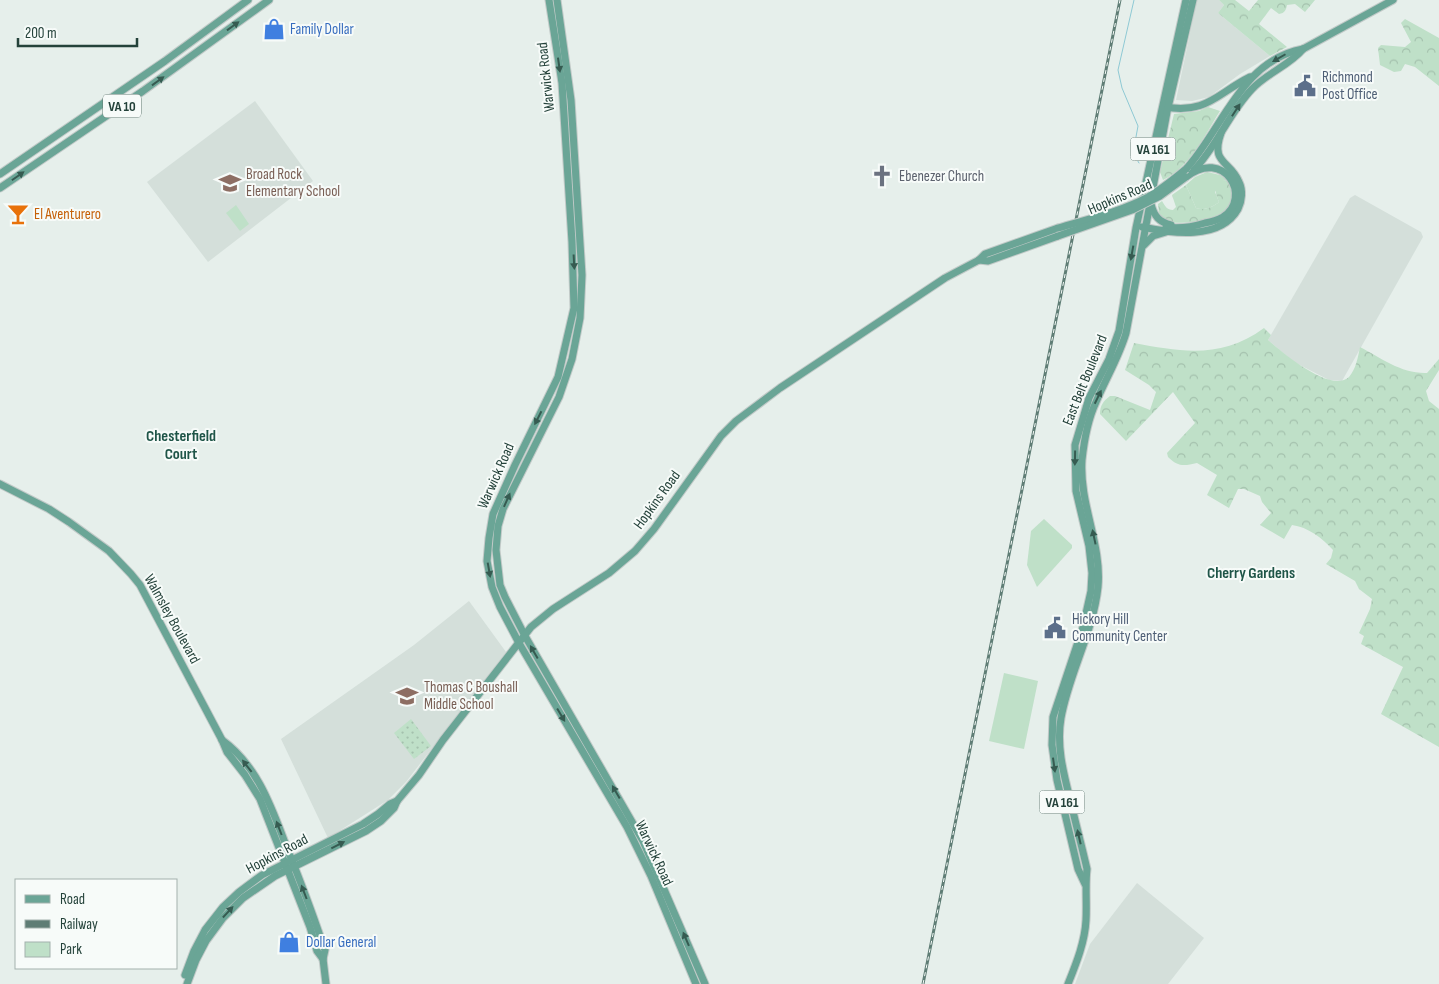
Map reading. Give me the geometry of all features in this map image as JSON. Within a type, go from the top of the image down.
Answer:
[{"type":"main road","name":"VA 10","points":[[0,174],[165,61],[248,0]]},
{"type":"main road","name":"VA 10","points":[[0,188],[143,91],[269,0]]},
{"type":"main road","name":"Warwick Road","points":[[549,0],[562,83],[572,242],[574,308],[558,377],[493,514],[487,562],[492,587],[519,643],[627,827],[651,876],[696,984]]},
{"type":"main road","name":"Warwick Road","points":[[557,0],[571,100],[582,295],[576,343],[565,379],[558,397],[513,486],[498,526],[496,550],[500,585],[525,636],[640,834],[653,860],[704,984]]},
{"type":"main road","name":"East Belt Boulevard","points":[[1068,984],[1084,937],[1087,907],[1087,869],[1063,769],[1060,735],[1061,718],[1067,690],[1090,631],[1099,573],[1097,552],[1086,502],[1082,461],[1086,436],[1095,403],[1118,358],[1123,343],[1142,250],[1165,107],[1186,0]]},
{"type":"main road","name":"East Belt Boulevard","points":[[1086,885],[1078,869],[1057,780],[1052,745],[1053,717],[1088,609],[1092,574],[1089,546],[1076,490],[1075,445],[1089,398],[1109,359],[1118,334],[1137,225],[1193,0]]},
{"type":"main road","name":"Hopkins Road","points":[[1058,232],[1146,198],[1172,180],[1204,152],[1221,133],[1236,108],[1253,87],[1269,73],[1296,57],[1303,49],[1393,0]]},
{"type":"main road","name":"Hopkins Road","points":[[183,984],[194,950],[204,930],[228,901],[262,875],[290,865],[364,828],[390,804],[397,801],[525,636],[549,611],[609,572],[635,552],[651,534],[721,436],[736,421],[780,388],[944,278],[979,260],[985,254],[1132,210],[1160,196],[1186,177],[1204,152],[1233,100],[1257,73],[1293,50],[1303,49]]},
{"type":"main road","points":[[1165,107],[1181,109],[1205,106],[1257,73]]},
{"type":"main road","points":[[1137,225],[1188,233],[1211,229],[1224,224],[1234,215],[1240,206],[1240,183],[1218,155],[1217,147],[1221,133]]},
{"type":"main road","points":[[1204,152],[1231,172]]},
{"type":"main road","points":[[1142,250],[1148,239],[1153,236],[1217,220],[1228,213],[1234,202],[1234,186],[1227,174],[1208,167],[1196,170],[1186,177]]},
{"type":"main road","points":[[1150,200],[1153,212],[1158,219],[1176,230]]},
{"type":"main road","name":"Walmsley Boulevard","points":[[0,484],[42,505],[69,522],[109,551],[140,585],[222,740],[226,752],[245,775],[260,799],[290,865],[317,951],[323,959],[326,984]]},
{"type":"main road","points":[[1073,654],[1084,647]]},
{"type":"main road","name":"Hopkins Road","points":[[187,984],[202,947],[228,913],[253,890],[290,865]]},
{"type":"shaded area","points":[[1197,0],[1219,0],[1224,5],[1218,13],[1270,56],[1240,74],[1209,97],[1192,101],[1176,100]]},
{"type":"shaded area","name":"Broad Rock Elementary School","points":[[255,101],[313,181],[208,262],[147,182]]},
{"type":"shaded area","points":[[1355,195],[1421,232],[1423,237],[1342,381],[1329,380],[1294,362],[1268,340],[1350,198]]},
{"type":"shaded area","name":"Thomas C Boushall Middle School","points":[[469,601],[506,652],[406,782],[388,800],[328,838],[281,739],[414,645]]},
{"type":"shaded area","points":[[1137,883],[1204,938],[1168,984],[1075,984],[1090,944]]},
{"type":"green space","points":[[1219,0],[1235,0],[1249,11],[1258,0],[1315,0],[1305,12],[1295,4],[1287,5],[1285,11],[1279,14],[1271,8],[1259,24],[1287,47],[1270,56],[1218,13],[1224,5]]},
{"type":"green space","points":[[1405,19],[1439,38],[1439,86],[1415,67],[1405,64],[1401,71],[1394,72],[1380,65],[1378,48],[1381,45],[1405,47],[1411,42],[1401,23]]},
{"type":"green space","points":[[1208,107],[1220,111],[1189,159],[1181,168],[1163,180],[1160,172],[1174,114],[1199,111]]},
{"type":"green space","points":[[1207,172],[1220,175],[1228,181],[1224,180],[1215,192],[1219,202],[1208,208],[1199,209],[1196,208],[1186,185],[1195,177]]},
{"type":"green space","points":[[1220,181],[1228,181],[1232,194],[1230,204],[1223,212],[1214,217],[1202,221],[1178,223],[1167,222],[1159,213],[1158,204],[1162,201],[1169,209],[1173,210],[1176,207],[1172,195],[1186,185],[1196,208],[1205,209],[1214,205],[1219,202],[1216,187]]},
{"type":"green space","points":[[236,205],[249,224],[240,231],[226,213]]},
{"type":"green space","points":[[1264,328],[1271,335],[1268,340],[1284,353],[1319,376],[1331,380],[1341,381],[1349,377],[1355,367],[1360,347],[1400,368],[1418,373],[1427,373],[1439,359],[1439,370],[1426,391],[1429,401],[1439,409],[1439,747],[1381,714],[1403,667],[1361,644],[1364,636],[1359,633],[1370,609],[1372,599],[1359,589],[1355,581],[1326,564],[1331,558],[1333,550],[1324,541],[1304,528],[1292,525],[1284,539],[1260,525],[1271,513],[1262,502],[1260,496],[1244,489],[1238,489],[1229,508],[1207,495],[1217,475],[1197,463],[1181,465],[1168,457],[1167,453],[1195,423],[1173,392],[1126,441],[1100,414],[1102,404],[1110,396],[1115,396],[1150,410],[1156,392],[1149,385],[1125,370],[1134,343],[1169,349],[1217,349],[1233,345]]},
{"type":"green space","points":[[1044,519],[1072,545],[1072,548],[1037,587],[1027,565],[1031,531]]},
{"type":"green space","points":[[1004,673],[1038,681],[1024,749],[989,741]]},
{"type":"green space","points":[[411,719],[431,746],[414,759],[394,733]]},
{"type":"waterway","points":[[1134,0],[1118,70],[1122,88],[1138,126],[1133,153],[1139,163]]},
{"type":"railway","points":[[923,984],[1120,0]]},
{"type":"place","name":"Family Dollar","points":[[274,29]]},
{"type":"place","name":"Richmond Post Office","points":[[1305,86]]},
{"type":"place","name":"Ebenezer Church","points":[[882,176]]},
{"type":"place","name":"Broad Rock Elementary School","points":[[230,183]]},
{"type":"place","name":"El Aventurero","points":[[18,214]]},
{"type":"place","name":"Hickory Hill Community Center","points":[[1055,628]]},
{"type":"place","name":"Thomas C Boushall Middle School","points":[[407,696]]},
{"type":"place","name":"Dollar General","points":[[289,942]]},
{"type":"district","name":"Chesterfield Court","points":[[181,445]]},
{"type":"district","name":"Cherry Gardens","points":[[1251,573]]}]
